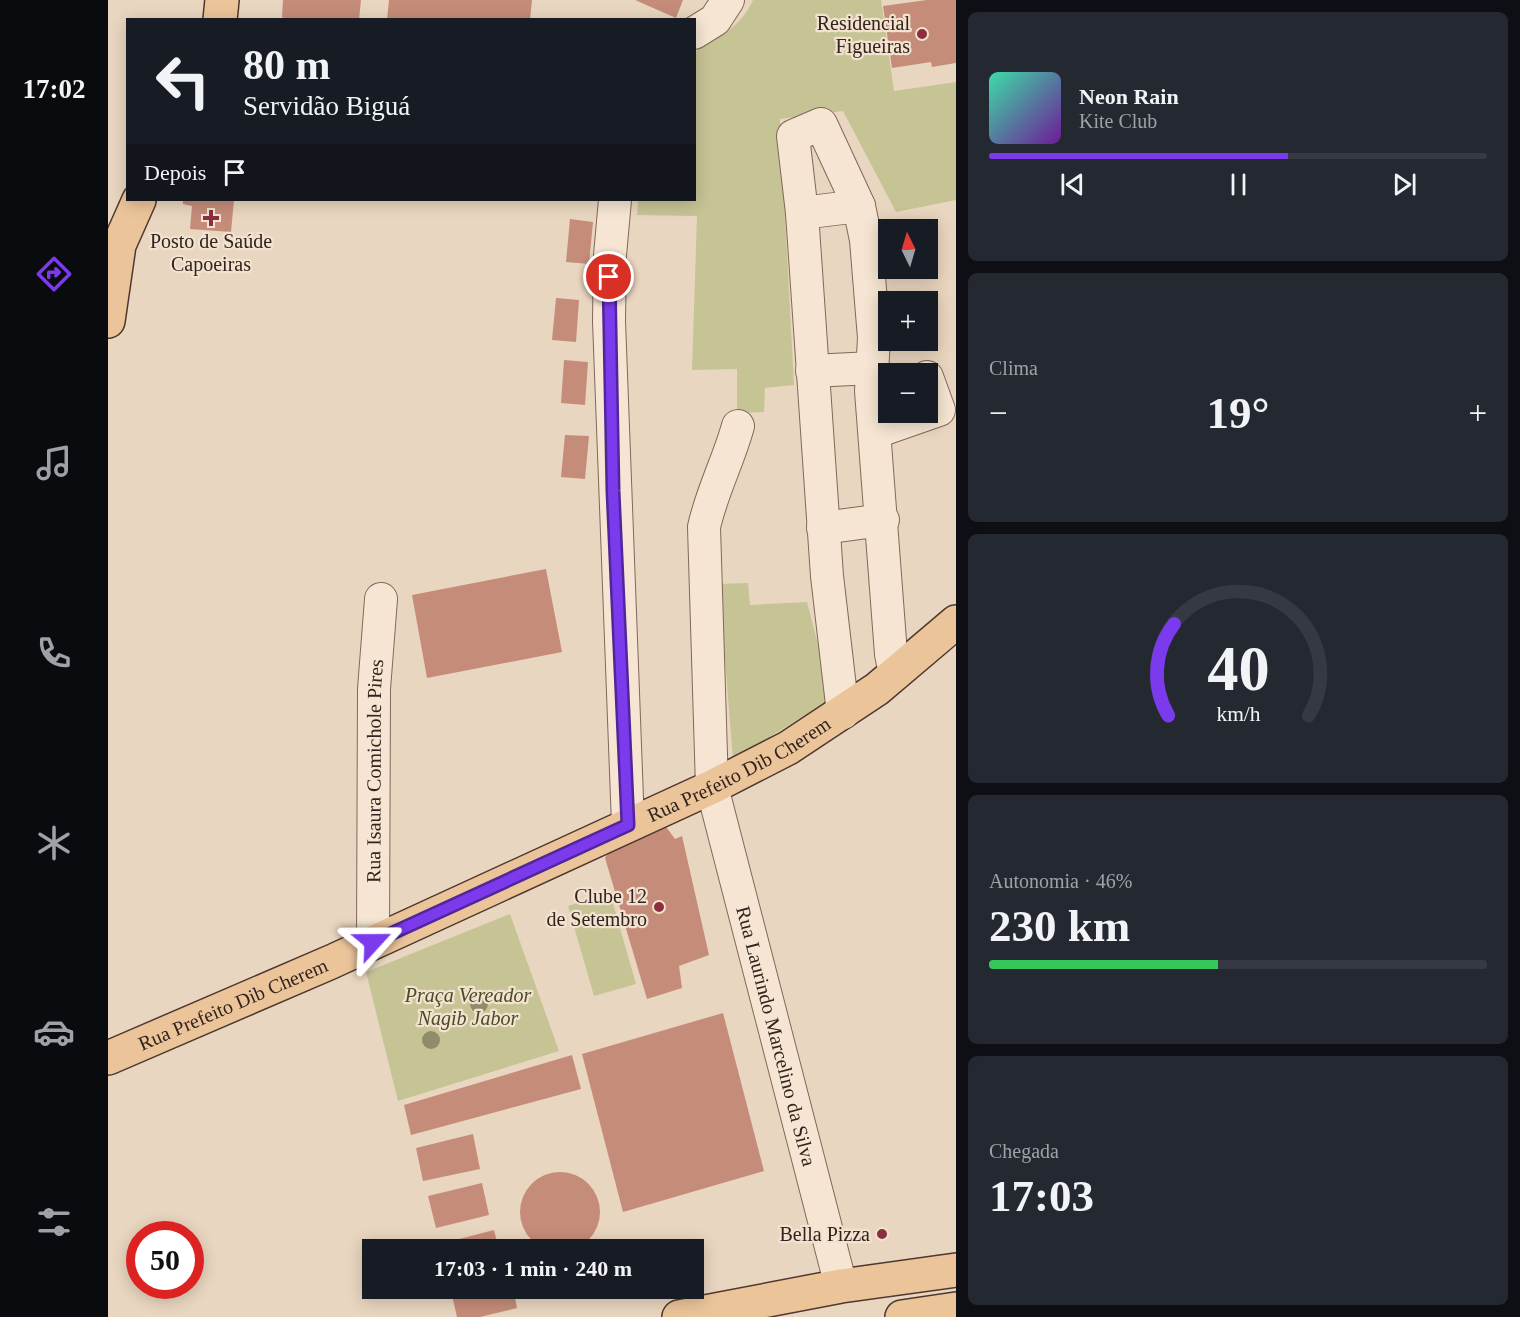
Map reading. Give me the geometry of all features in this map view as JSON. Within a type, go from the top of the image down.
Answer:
[{"type":"main road","points":[[219,18],[222,0]]},
{"type":"main road","points":[[108,321],[119,245],[139,201]]},
{"type":"main road","name":"Rua Prefeito Dib Cherem","points":[[108,1058],[373,942],[712,787],[788,748],[843,713],[956,622]]},
{"type":"main road","points":[[854,1284],[956,1246]]},
{"type":"main road","points":[[679,1317],[854,1284],[956,1270]]},
{"type":"main road","points":[[902,1317],[956,1309]]},
{"type":"street","points":[[696,32],[715,20],[728,0]]},
{"type":"street","points":[[843,713],[823,528],[802,213],[793,136],[821,124],[859,206],[866,240],[874,338],[871,391],[894,674]]},
{"type":"street","points":[[615,201],[610,255],[609,321],[613,491],[628,825]]},
{"type":"street","points":[[802,213],[859,206]]},
{"type":"street","points":[[812,371],[872,368]]},
{"type":"street","points":[[876,432],[902,423]]},
{"type":"street","name":"Rua Laurindo Marcelino da Silva","points":[[738,426],[729,458],[711,496],[704,528],[712,787],[854,1284]]},
{"type":"street","points":[[823,528],[883,520]]},
{"type":"street","name":"Rua Isaura Comichole Pires","points":[[373,942],[374,689],[381,599]]},
{"type":"green space","points":[[753,0],[881,0],[894,91],[956,82],[956,200],[896,212],[843,111],[780,119],[794,385],[765,388],[764,412],[737,413],[737,369],[692,370],[697,216],[637,215],[638,201],[696,201],[696,51],[735,25]]},
{"type":"green space","points":[[748,583],[750,605],[807,602],[832,698],[733,760],[719,584]]},
{"type":"green space","points":[[610,893],[636,984],[594,996],[568,906]]},
{"type":"green space","name":"Praça Vereador Nagib Jabor","points":[[510,914],[559,1051],[398,1101],[366,972]]},
{"type":"building","points":[[283,0],[361,0],[359,18],[282,17]]},
{"type":"building","points":[[389,0],[532,0],[530,18],[387,18]]},
{"type":"building","points":[[635,0],[683,0],[676,18]]},
{"type":"building","name":"Residencial Figueiras","points":[[927,0],[956,0],[956,63],[932,67],[931,62],[892,68],[883,6]]},
{"type":"building","name":"Posto de Saúde Capoeiras","points":[[183,201],[234,201],[231,232],[190,229],[192,206],[183,204]]},
{"type":"building","points":[[570,219],[593,222],[589,264],[566,262]]},
{"type":"building","points":[[556,298],[579,300],[576,342],[552,340]]},
{"type":"building","points":[[564,360],[588,362],[585,405],[561,403]]},
{"type":"building","points":[[565,435],[589,436],[585,479],[561,477]]},
{"type":"building","points":[[546,569],[562,652],[427,678],[412,595]]},
{"type":"building","name":"Clube 12 de Setembro","points":[[664,824],[675,839],[682,836],[709,955],[679,966],[682,988],[647,999],[605,858],[610,850]]},
{"type":"building","points":[[723,1013],[764,1171],[623,1212],[582,1054]]},
{"type":"building","points":[[572,1055],[581,1089],[411,1135],[404,1105]]},
{"type":"building","points":[[473,1134],[480,1169],[423,1181],[416,1148]]},
{"type":"building","points":[[552,1173],[568,1173],[582,1179],[593,1190],[599,1204],[597,1227],[589,1239],[531,1239],[521,1220],[521,1204],[527,1190],[538,1179]]},
{"type":"building","points":[[482,1183],[489,1215],[436,1228],[428,1196]]},
{"type":"building","points":[[494,1230],[496,1239],[459,1239]]},
{"type":"building","points":[[453,1299],[515,1299],[517,1308],[480,1317],[457,1317]]},
{"type":"place","name":"Residencial Figueiras","points":[[922,34]]},
{"type":"place","name":"Posto de Saúde Capoeiras","points":[[211,218]]},
{"type":"place","name":"Clube 12 de Setembro","points":[[659,907]]},
{"type":"place","name":"Bella Pizza","points":[[882,1234]]},
{"type":"route","points":[[373,942],[628,825],[613,491],[609,277]]}]
